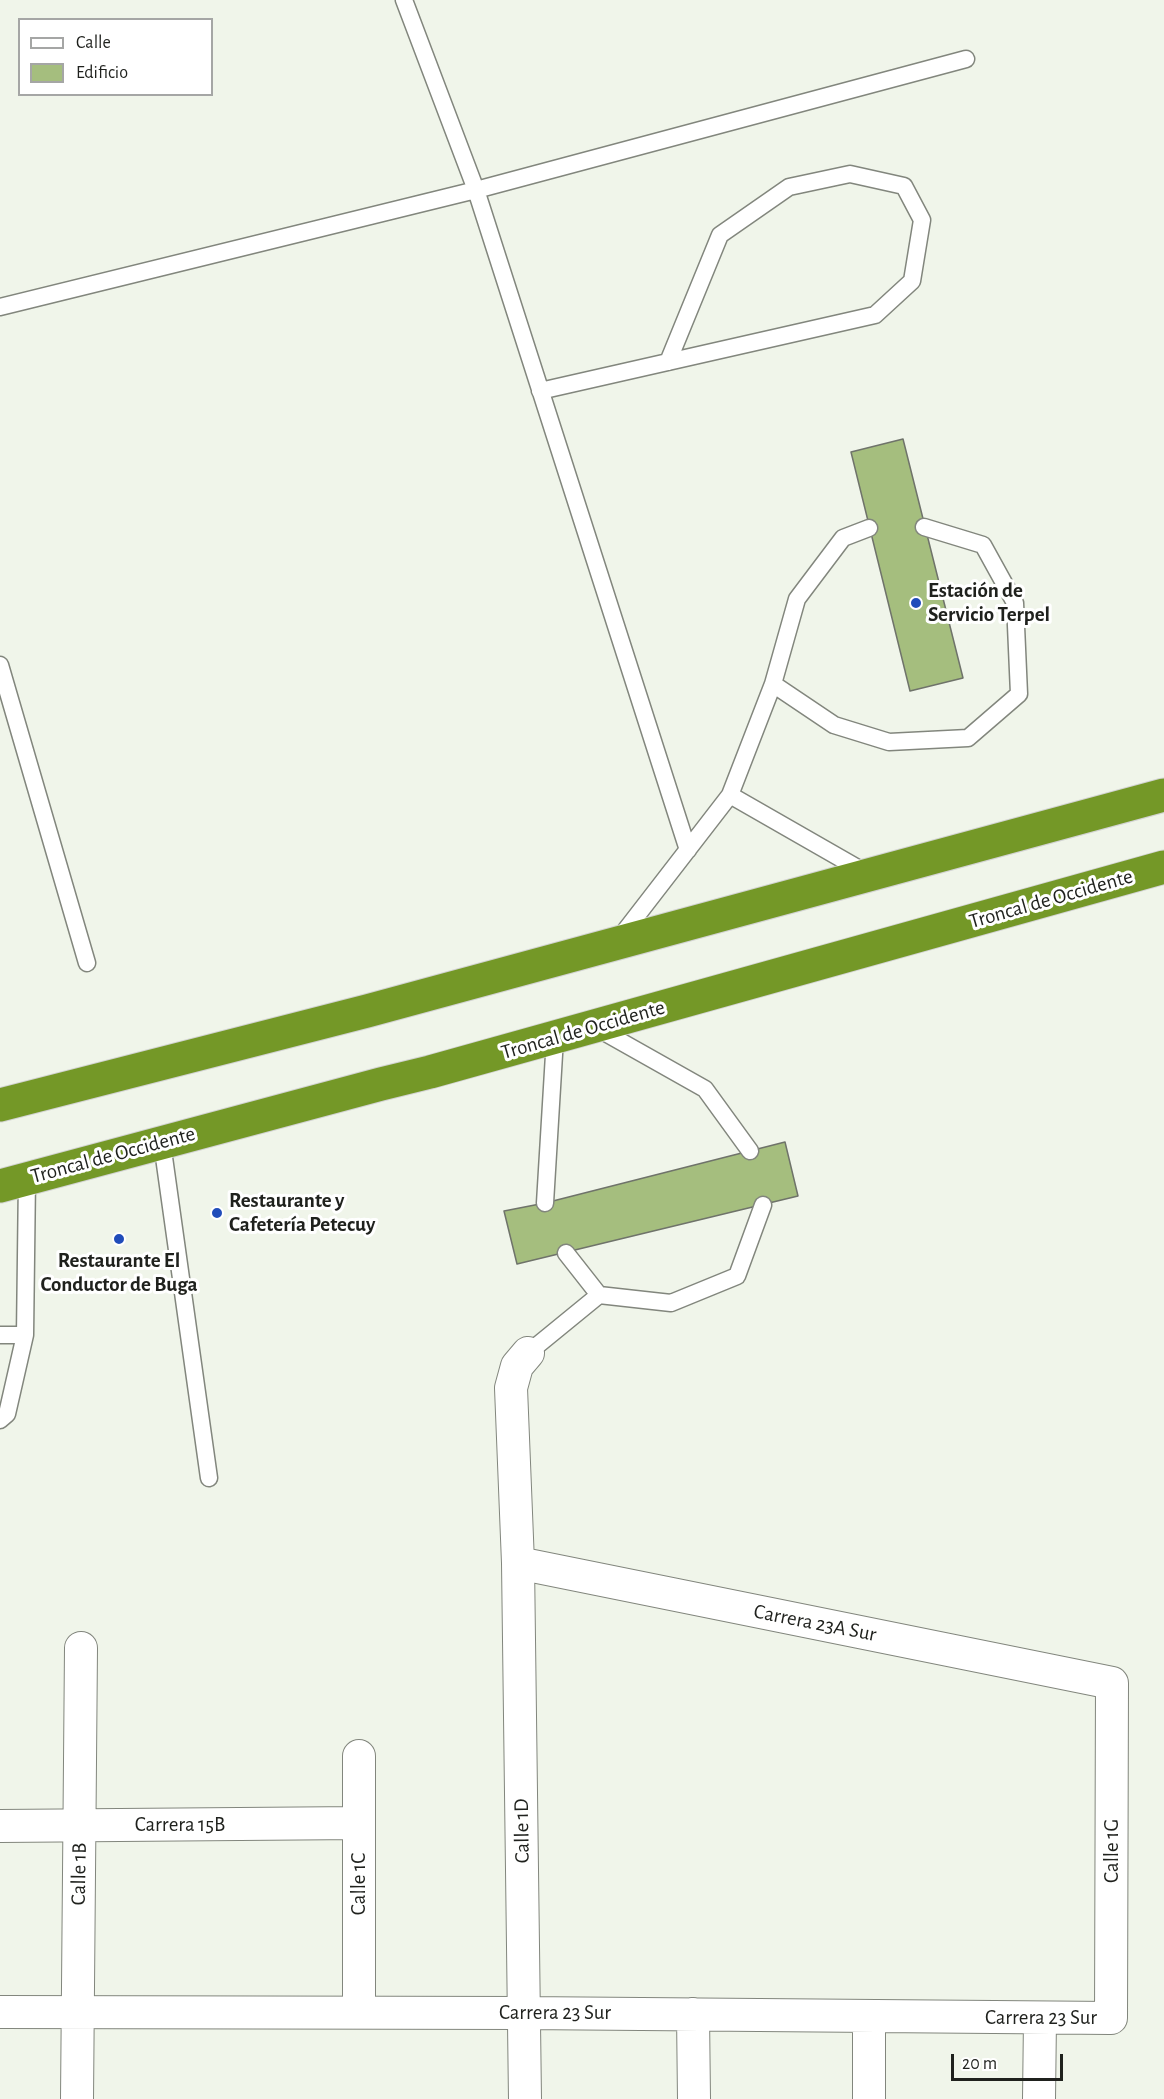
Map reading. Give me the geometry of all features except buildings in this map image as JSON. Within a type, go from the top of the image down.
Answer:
[{"type":"highway","points":[[0,1105],[367,1011],[1162,795]]},
{"type":"highway","name":"Troncal de Occidente","points":[[13,1182],[555,1038],[1164,867]]},
{"type":"street","name":"Calle 1D","points":[[525,2099],[518,1563],[511,1388],[517,1366],[528,1353]]},
{"type":"street","name":"Carrera 23A Sur","points":[[518,1563],[1113,1683]]},
{"type":"street","name":"Calle 1B","points":[[77,2099],[81,1648]]},
{"type":"street","name":"Calle 1G","points":[[1111,2018],[1113,1683]]},
{"type":"street","name":"Calle 1C","points":[[359,1756],[359,2012]]},
{"type":"street","name":"Carrera 15B","points":[[0,1826],[359,1823]]},
{"type":"street","name":"Carrera 23 Sur","points":[[0,2012],[359,2012],[1111,2018]]},
{"type":"street","points":[[693,2014],[694,2099]]},
{"type":"street","points":[[869,2017],[869,2099]]},
{"type":"street","points":[[1040,2019],[1040,2099]]},
{"type":"lane","points":[[404,0],[476,190],[688,850]]},
{"type":"lane","points":[[0,307],[476,190],[966,59]]},
{"type":"lane","points":[[540,391],[668,362],[875,315],[912,281],[922,220],[904,186],[850,174],[789,187],[720,235],[694,304],[668,362]]},
{"type":"lane","points":[[773,684],[834,725],[889,741],[968,738],[1018,694],[1015,603],[983,545],[924,527]]},
{"type":"lane","points":[[615,944],[730,795],[773,684],[797,599],[843,538],[869,528]]},
{"type":"lane","points":[[0,665],[87,963]]},
{"type":"lane","points":[[730,795],[869,875]]},
{"type":"lane","points":[[594,1027],[705,1089],[750,1151]]},
{"type":"lane","points":[[545,1203],[555,1038]]},
{"type":"lane","points":[[162,1143],[209,1478]]},
{"type":"lane","points":[[0,1420],[8,1414],[25,1335],[13,1182]]},
{"type":"lane","points":[[566,1253],[599,1295],[671,1303],[737,1276],[763,1205]]},
{"type":"lane","points":[[528,1353],[599,1295]]},
{"type":"lane","points":[[0,1335],[25,1335]]},
{"type":"place","name":"Estación de Servicio Terpel","points":[[916,603]]},
{"type":"place","name":"Restaurante y Cafetería Petecuy","points":[[217,1213]]},
{"type":"place","name":"Restaurante El Conductor de Buga","points":[[119,1239]]}]
